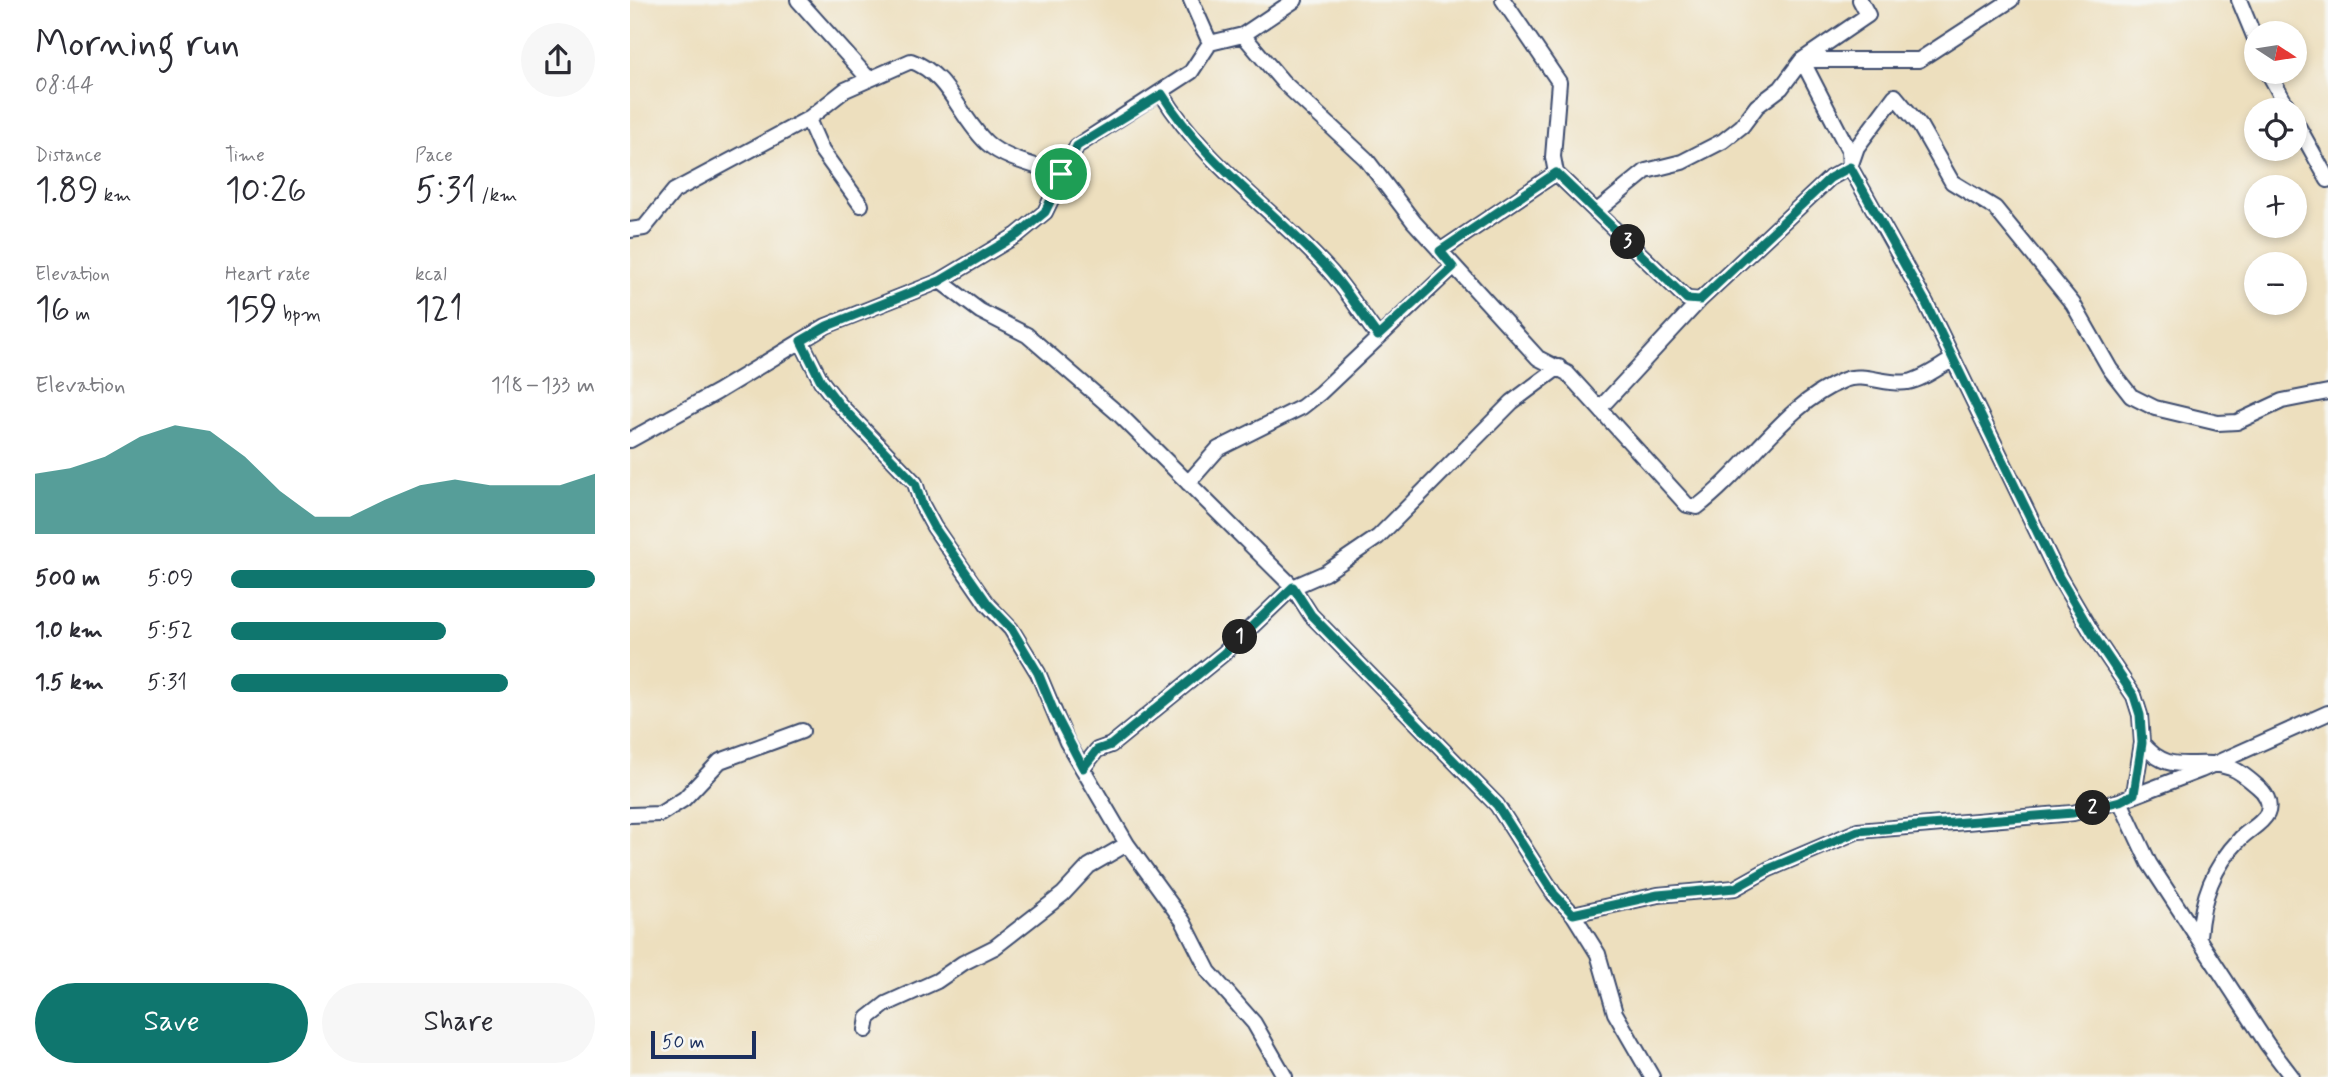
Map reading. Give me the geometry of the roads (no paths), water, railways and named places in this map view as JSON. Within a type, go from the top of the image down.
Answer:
[{"type":"street","points":[[798,0],[868,78]]},
{"type":"street","points":[[1191,0],[1210,43]]},
{"type":"street","points":[[630,440],[717,393],[827,326],[940,281],[1017,235],[1045,212],[1061,174],[1077,146],[1162,94],[1191,72],[1210,43],[1243,35],[1295,0]]},
{"type":"street","points":[[1503,0],[1559,82],[1553,157],[1556,173],[1687,299],[1700,300]]},
{"type":"street","points":[[1596,212],[1646,171],[1682,162],[1723,141],[1742,126],[1757,106],[1781,88],[1802,60],[1868,15],[1860,0]]},
{"type":"street","points":[[1802,60],[1919,60],[2011,0]]},
{"type":"street","points":[[2239,0],[2248,21]]},
{"type":"street","points":[[1243,35],[1283,82],[1366,159],[1453,267],[1538,358],[1559,367],[1601,407],[1626,441],[1649,460],[1687,505],[1697,507],[1729,479],[1777,428],[1818,395],[1845,379],[1909,382],[1952,360]]},
{"type":"street","points":[[1802,60],[1849,151],[1850,167],[1926,303],[2059,577],[2134,696],[2140,715],[2142,743],[2134,794]]},
{"type":"street","points":[[630,230],[644,228],[674,191],[807,119],[845,90],[911,61],[926,66],[946,87],[975,131],[989,145],[1061,174]]},
{"type":"street","points":[[1162,94],[1176,117],[1216,165],[1327,268],[1378,336]]},
{"type":"street","points":[[1601,407],[1700,300],[1830,178],[1850,167],[1857,147],[1895,96],[1920,126],[1952,182],[1996,208],[2073,304],[2110,369],[2131,396],[2155,408],[2194,419],[2237,422],[2282,401],[2328,392]]},
{"type":"street","points":[[807,119],[822,151],[861,205]]},
{"type":"street","points":[[2307,142],[2328,180]]},
{"type":"street","points":[[1440,251],[1556,173]]},
{"type":"street","points":[[1188,483],[1217,449],[1302,407],[1354,364],[1378,336],[1453,267]]},
{"type":"street","points":[[940,281],[980,311],[1027,335],[1121,416],[1293,587],[1311,615],[1497,805],[1554,894],[1573,914],[1598,954],[1615,1013],[1652,1077]]},
{"type":"street","points":[[801,341],[821,381],[838,403],[915,483],[922,505],[934,527],[988,604],[1011,628],[1038,673],[1054,712],[1083,768],[1127,844],[1183,921],[1209,972],[1254,1023],[1285,1077]]},
{"type":"street","points":[[1083,768],[1097,750],[1111,745],[1223,654],[1293,587],[1325,573],[1378,537],[1512,402],[1559,367]]},
{"type":"street","points":[[1573,914],[1658,895],[1735,888],[1769,869],[1858,831],[2073,813],[2120,801],[2327,715]]},
{"type":"street","points":[[630,815],[660,814],[684,799],[720,761],[802,731]]},
{"type":"street","points":[[2142,743],[2152,755],[2172,764],[2214,764],[2231,768],[2264,791],[2268,812],[2260,824],[2242,837],[2217,867],[2207,890],[2199,936]]},
{"type":"street","points":[[2120,801],[2149,863],[2199,936],[2239,1003],[2292,1077]]},
{"type":"street","points":[[866,1030],[867,1018],[886,1004],[937,981],[963,963],[995,947],[1063,894],[1089,866],[1127,844]]}]
